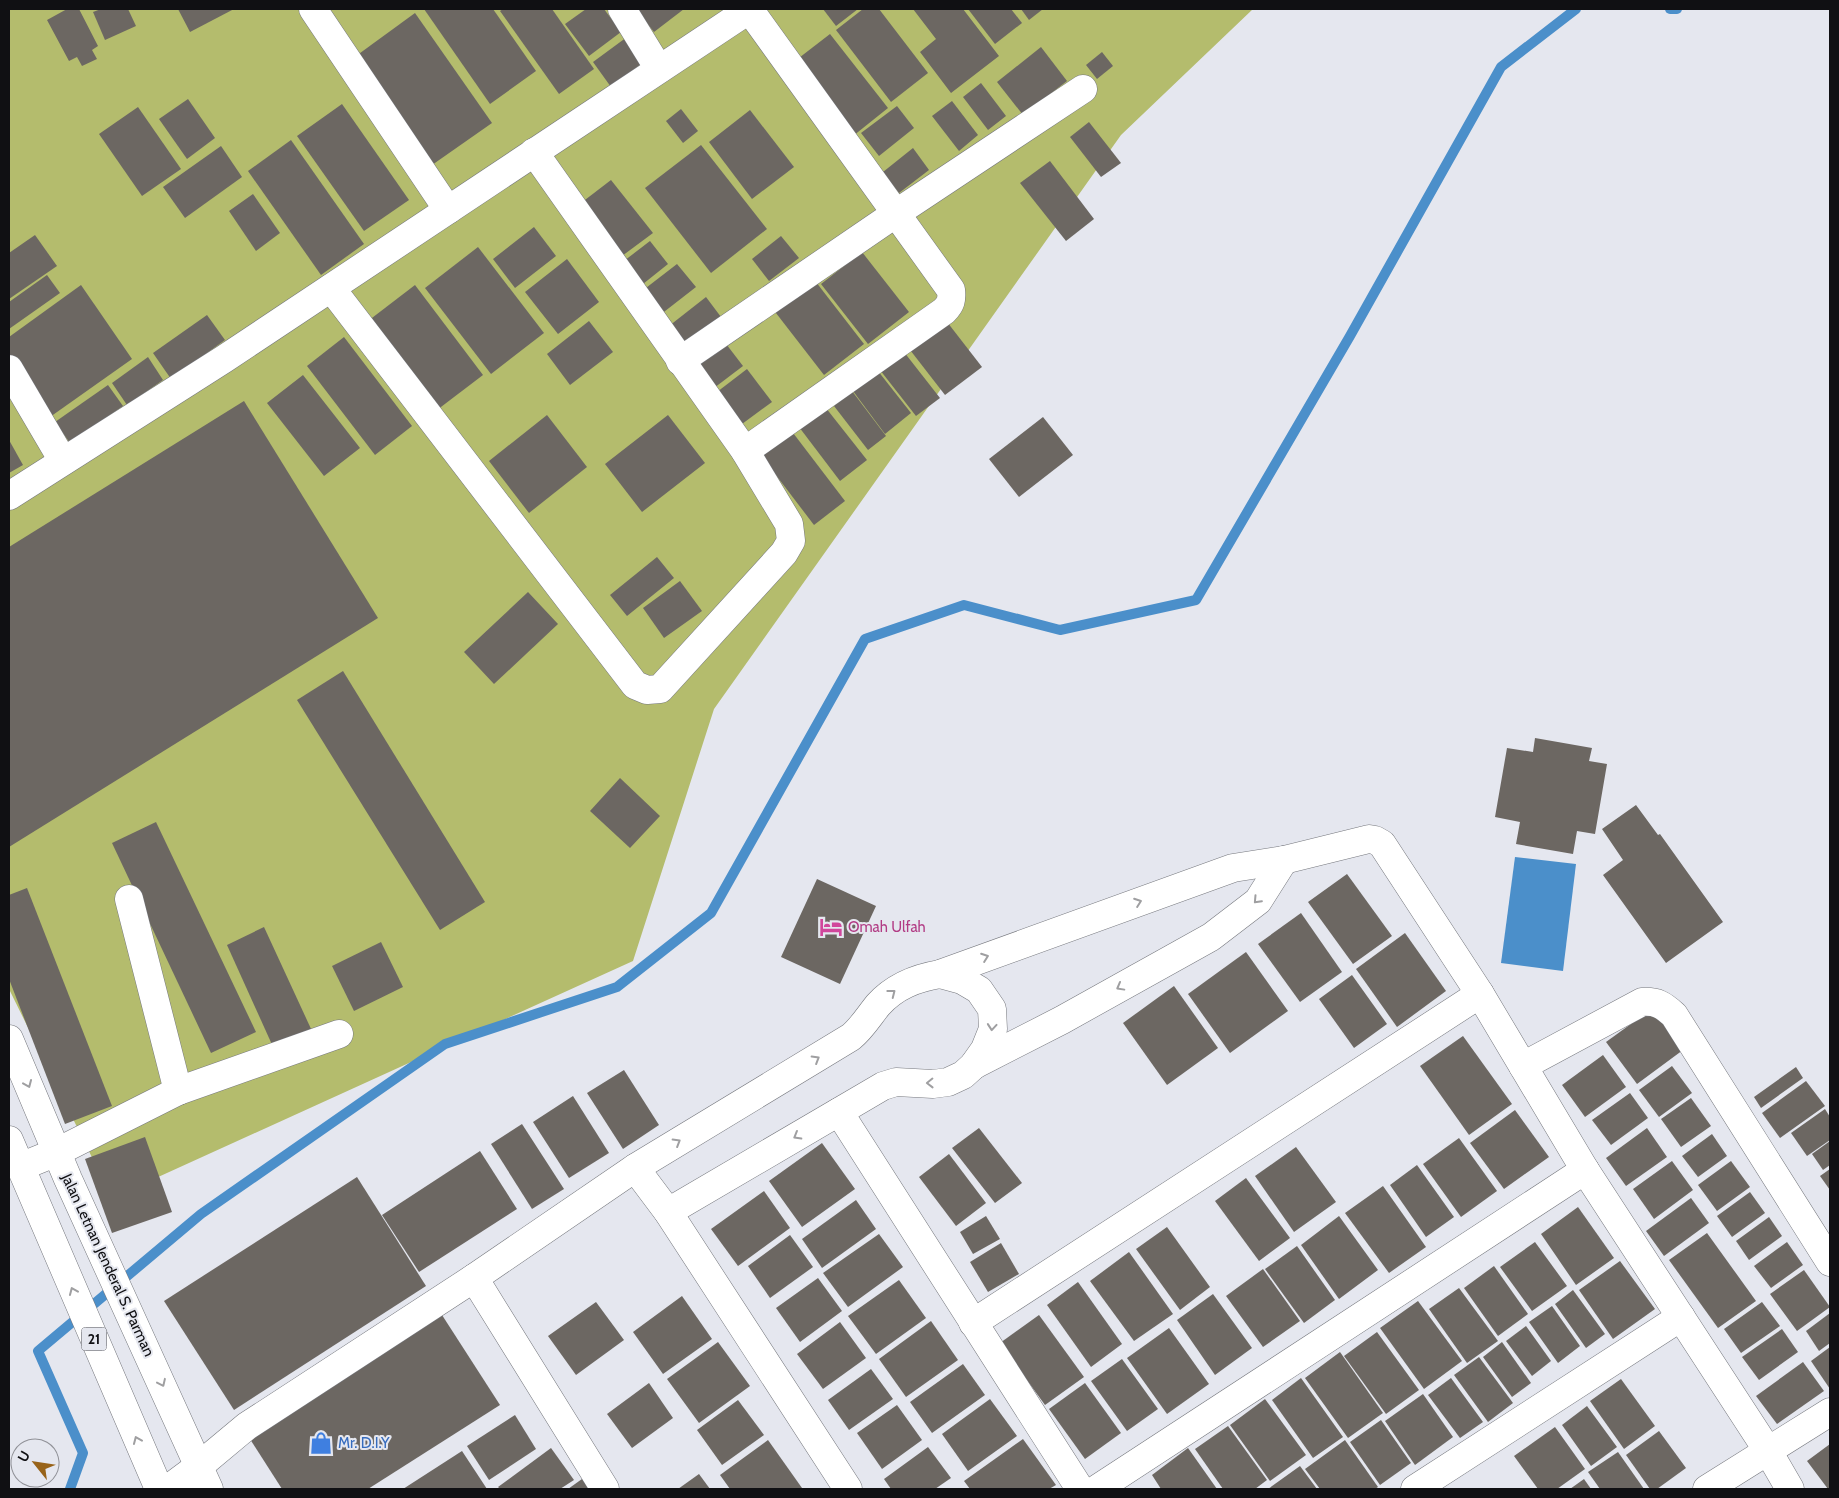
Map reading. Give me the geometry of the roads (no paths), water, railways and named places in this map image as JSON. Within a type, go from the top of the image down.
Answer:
[{"type":"main road","points":[[312,9],[448,210]]},
{"type":"main road","points":[[622,9],[659,69]]},
{"type":"main road","points":[[9,496],[224,359],[749,9],[951,290],[952,298],[950,306],[745,451]]},
{"type":"main road","points":[[680,361],[895,214],[1083,89]]},
{"type":"main road","points":[[331,288],[635,685],[652,691],[660,689],[784,553],[791,541],[789,524],[745,451],[534,152]]},
{"type":"main road","points":[[9,369],[63,461]]},
{"type":"main road","points":[[161,1488],[201,1470],[247,1426],[474,1278],[635,1168],[851,1037],[860,1030],[879,1004],[907,982],[924,976],[940,974],[1233,868],[1284,860],[1369,839],[1382,844],[1480,994],[1585,1170],[1768,1451],[1790,1489]]},
{"type":"main road","points":[[973,1066],[1062,1020],[1211,936],[1258,901],[1284,860]]},
{"type":"main road","points":[[129,898],[178,1091]]},
{"type":"main road","points":[[668,1212],[883,1086],[896,1082],[932,1084],[948,1082],[963,1075],[973,1066],[985,1049],[993,1029],[992,1008],[979,990],[962,980],[940,974]]},
{"type":"main road","points":[[973,1323],[1480,994]]},
{"type":"main road","points":[[1523,1066],[1642,1002],[1654,1001],[1665,1006],[1674,1014],[1830,1262]]},
{"type":"main road","points":[[20,1167],[57,1152],[178,1091],[339,1034]]},
{"type":"main road","name":"Jalan Letnan Jenderal S. Parman","points":[[9,1039],[68,1180],[201,1470]]},
{"type":"main road","points":[[839,1112],[1080,1489]]},
{"type":"main road","name":"21","points":[[9,1140],[161,1488]]},
{"type":"main road","points":[[635,1168],[668,1212],[848,1489]]},
{"type":"main road","points":[[1097,1489],[1585,1170]]},
{"type":"main road","points":[[474,1278],[605,1489]]},
{"type":"main road","points":[[1415,1489],[1681,1317]]},
{"type":"main road","points":[[1707,1489],[1830,1412]]},
{"type":"water","points":[[1515,857],[1576,864],[1563,971],[1501,963]]},
{"type":"waterway","points":[[70,1489],[83,1453],[38,1351],[201,1214],[445,1044],[617,987],[711,913],[865,639],[964,605],[1060,630],[1196,600],[1350,336],[1501,67],[1576,9]]},
{"type":"waterway","points":[[1670,9],[1677,9]]},
{"type":"place","name":"Omah Ulfah","points":[[831,927]]},
{"type":"place","name":"Mr. D.I.Y","points":[[321,1443]]}]
